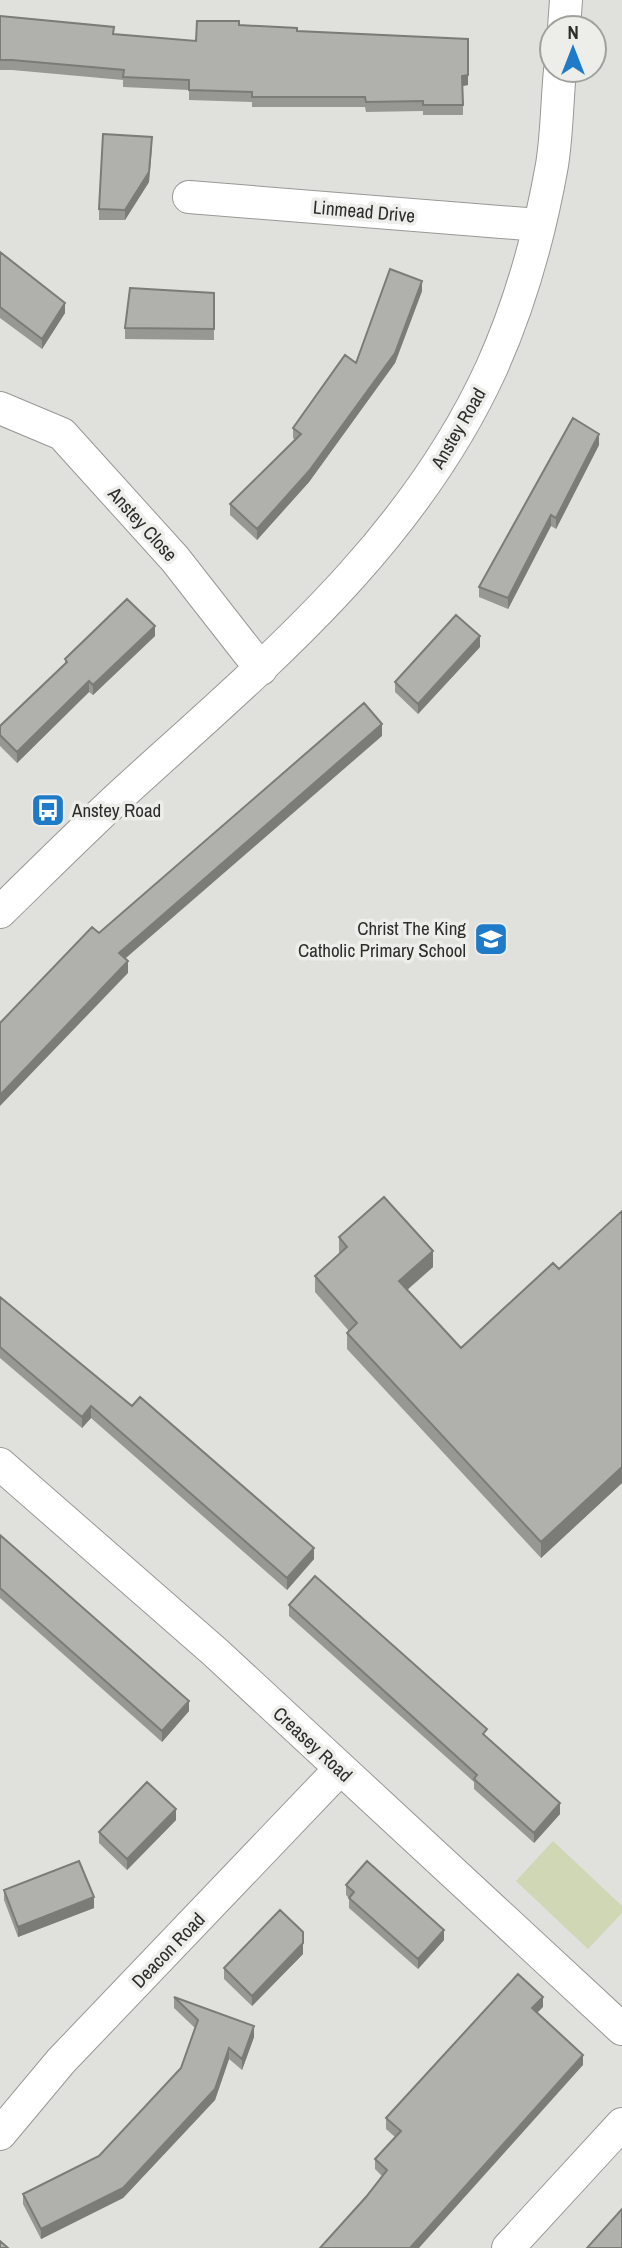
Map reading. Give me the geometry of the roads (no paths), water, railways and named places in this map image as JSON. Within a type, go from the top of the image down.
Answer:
[{"type":"street","name":"Anstey Road","points":[[0,912],[119,797],[328,605],[408,509],[458,431],[492,367],[517,298],[539,225],[552,163],[559,84]]},
{"type":"street","name":"Linmead Drive","points":[[189,197],[539,225]]},
{"type":"street","name":"Anstey Close","points":[[0,408],[62,434],[176,559],[261,669]]},
{"type":"street","name":"Creasey Road","points":[[0,1464],[205,1643],[622,2029]]},
{"type":"street","name":"Deacon Road","points":[[0,2134],[61,2062],[340,1769]]},
{"type":"street","points":[[508,2248],[622,2124]]},
{"type":"place","name":"Anstey Road","points":[[48,810]]},
{"type":"place","name":"Christ The King Catholic Primary School","points":[[491,939]]}]
